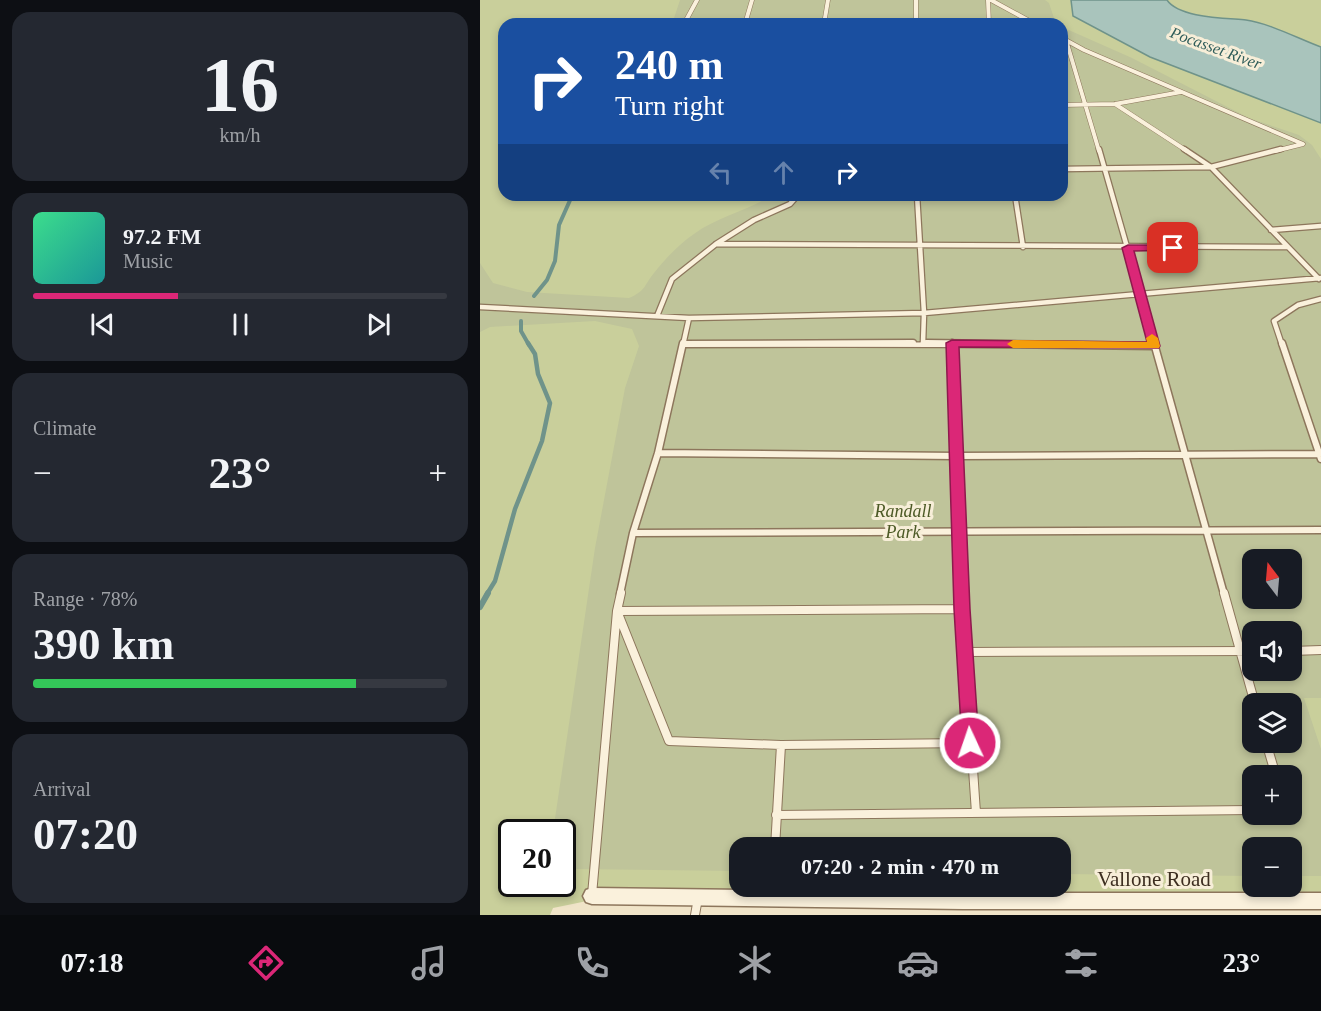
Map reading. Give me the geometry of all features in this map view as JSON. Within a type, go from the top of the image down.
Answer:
[{"type":"street","name":"Vallone Road","points":[[592,896],[697,906],[750,897]]},
{"type":"street","name":"Vallone Road","points":[[860,897],[1097,908],[1321,901]]},
{"type":"lane","points":[[687,18],[697,0]]},
{"type":"lane","points":[[747,18],[752,0]]},
{"type":"lane","points":[[825,18],[828,0]]},
{"type":"lane","points":[[916,0],[916,18]]},
{"type":"lane","points":[[989,18],[989,0],[1024,18]]},
{"type":"lane","points":[[1068,41],[1303,144],[1211,167],[1068,169]]},
{"type":"lane","points":[[1068,57],[1086,105],[1128,248],[1252,693]]},
{"type":"lane","points":[[1068,105],[1115,104],[1182,92]]},
{"type":"lane","points":[[1115,104],[1211,167],[1320,279]]},
{"type":"lane","points":[[657,316],[672,279],[716,244],[754,220],[793,201]]},
{"type":"lane","points":[[917,201],[918,245],[924,313],[923,343]]},
{"type":"lane","points":[[1016,201],[1023,247]]},
{"type":"lane","points":[[1270,230],[1321,226]]},
{"type":"lane","points":[[716,244],[1128,248],[1287,247]]},
{"type":"lane","points":[[480,307],[689,318],[924,313],[1320,279]]},
{"type":"lane","points":[[658,453],[1320,457],[1274,321],[1298,305],[1321,299]]},
{"type":"lane","points":[[592,896],[617,611],[633,533],[658,453],[689,318]]},
{"type":"lane","points":[[683,344],[952,343],[1154,346]]},
{"type":"lane","points":[[952,343],[962,609],[976,813]]},
{"type":"lane","points":[[633,533],[1321,530]]},
{"type":"lane","points":[[617,611],[962,609]]},
{"type":"lane","points":[[617,611],[669,741],[781,745],[970,743]]},
{"type":"lane","points":[[965,652],[1240,651]]},
{"type":"lane","points":[[1302,651],[1321,651]]},
{"type":"lane","points":[[775,837],[781,745]]},
{"type":"lane","points":[[776,814],[1242,810]]},
{"type":"green space","name":"Randall Park","points":[[480,0],[1321,0],[1321,899],[592,900],[553,908],[550,915],[480,915]]},
{"type":"green space","points":[[680,0],[1045,0],[1049,3],[1054,18],[674,18]]},
{"type":"green space","name":"Randall Park","points":[[1068,30],[1132,58],[1249,118],[1299,135],[1312,145],[1321,159],[1321,698],[1304,698],[1321,749],[1321,876],[1302,876],[1302,837],[1242,837],[1242,876],[1071,874],[1071,837],[729,837],[729,871],[576,869],[576,819],[555,819],[595,548],[625,388],[639,346],[632,329],[595,321],[490,327],[480,332],[480,263],[493,283],[527,292],[629,298],[642,290],[663,262],[688,238],[713,223],[761,201],[1068,201]]},
{"type":"water","name":"Pocasset River","points":[[1071,0],[1167,0],[1173,6],[1192,14],[1255,22],[1321,47],[1321,123],[1150,57],[1073,16]]},
{"type":"waterway","points":[[534,296],[547,280],[555,261],[559,225],[570,201]]},
{"type":"waterway","points":[[521,321],[521,331],[529,345]]},
{"type":"waterway","points":[[487,594],[495,581],[515,509],[542,441],[550,403],[538,374],[535,354],[528,343]]},
{"type":"waterway","points":[[480,607],[488,593]]},
{"type":"slow traffic","points":[[1013,344],[1154,346],[1152,338]]},
{"type":"route","points":[[970,743],[962,609],[952,343],[1154,346],[1128,248],[1173,248]]}]
